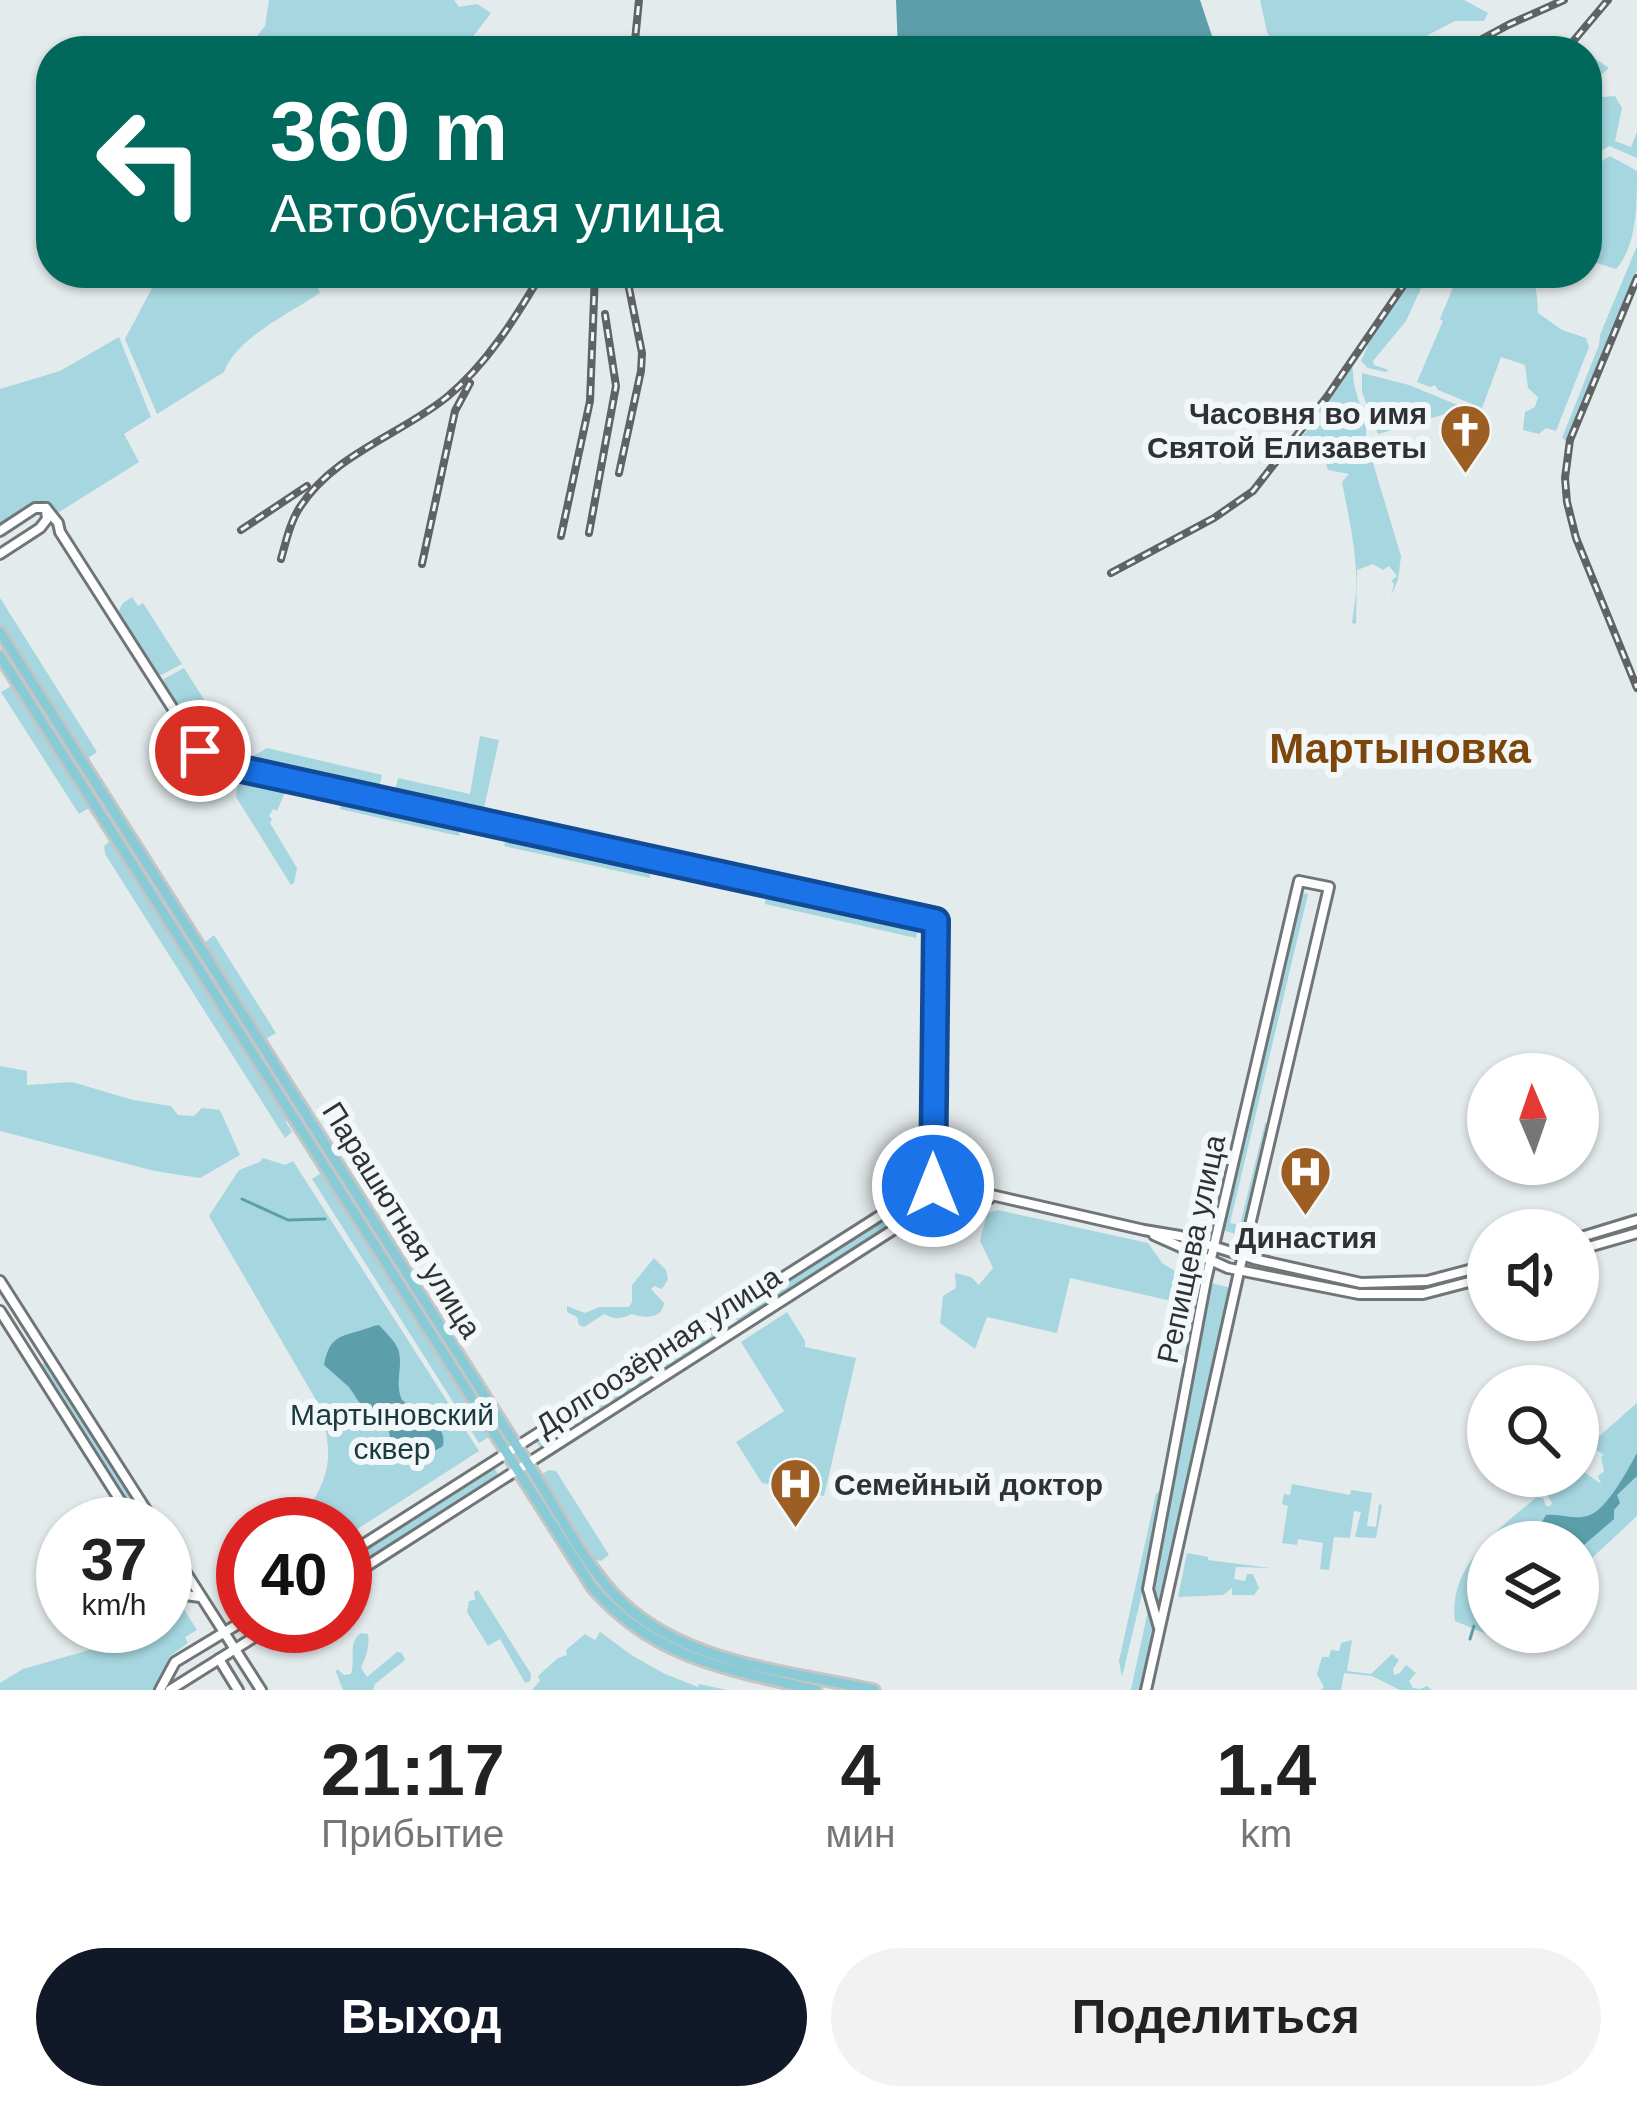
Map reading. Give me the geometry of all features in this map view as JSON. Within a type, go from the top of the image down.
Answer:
[{"type":"main road","points":[[17,543],[5,539],[3,529],[35,508],[46,508],[200,751],[218,764],[936,921],[933,1186],[938,1204],[998,1198]]},
{"type":"main road","points":[[0,554],[40,528],[47,519],[46,508]]},
{"type":"main road","points":[[40,528],[60,532]]},
{"type":"main road","name":"Парашютная улица","points":[[0,632],[518,1446],[523,1467]]},
{"type":"main road","name":"Парашютная улица","points":[[0,656],[507,1453],[523,1467],[611,1590],[678,1640],[718,1656],[816,1686],[874,1690]]},
{"type":"main road","name":"Репищева улица","points":[[1146,1690],[1329,887],[1299,881],[1210,1262],[1148,1589],[1159,1628]]},
{"type":"main road","points":[[933,1186],[974,1190],[1174,1234],[1338,1279],[1374,1284],[1427,1281],[1467,1271]]},
{"type":"main road","name":"Долгоозёрная улица","points":[[372,1539],[933,1186]]},
{"type":"main road","name":"Долгоозёрная улица","points":[[372,1563],[938,1204]]},
{"type":"main road","points":[[1599,1232],[1637,1220]]},
{"type":"main road","points":[[1144,1230],[1239,1272],[1373,1296],[1438,1292],[1467,1283]]},
{"type":"main road","points":[[1599,1244],[1637,1232]]},
{"type":"main road","points":[[0,1281],[137,1497]]},
{"type":"main road","points":[[0,1311],[118,1497]]},
{"type":"main road","points":[[724,1315],[734,1331]]},
{"type":"main road","points":[[192,1584],[216,1621]]},
{"type":"main road","points":[[192,1596],[201,1598]]},
{"type":"main road","points":[[160,1690],[175,1662],[216,1638]]},
{"type":"main road","points":[[220,1653],[219,1659],[238,1690]]},
{"type":"main road","points":[[170,1690],[230,1653]]},
{"type":"main road","points":[[237,1653],[261,1690]]},
{"type":"green space","points":[[269,0],[454,0],[459,7],[477,4],[491,13],[473,36],[257,36],[265,26]]},
{"type":"green space","points":[[1260,0],[1464,0],[1488,13],[1484,21],[1455,21],[1426,36],[1269,36]]},
{"type":"green space","points":[[1602,96],[1615,96],[1622,108],[1615,141],[1631,147],[1637,132],[1637,158],[1609,146],[1602,150]]},
{"type":"green space","points":[[1610,156],[1637,171],[1632,236],[1616,269],[1602,265],[1602,161]]},
{"type":"green space","points":[[1637,246],[1637,270],[1567,441],[1562,438]]},
{"type":"green space","points":[[152,288],[318,288],[320,293],[252,337],[224,372],[157,414],[125,339]]},
{"type":"green space","points":[[1406,288],[1421,288],[1406,321],[1373,361],[1389,370],[1368,368],[1361,361]]},
{"type":"green space","points":[[1453,288],[1535,288],[1538,313],[1562,330],[1586,338],[1589,347],[1556,431],[1523,430],[1525,412],[1535,407],[1538,397],[1528,388],[1525,365],[1501,357],[1482,408],[1435,385],[1417,382]]},
{"type":"green space","points":[[119,337],[151,417],[124,434],[139,462],[56,514],[49,503],[41,501],[0,527],[0,389],[60,371]]},
{"type":"green space","points":[[1352,363],[1360,417],[1366,424],[1366,440],[1401,556],[1398,580],[1391,596],[1391,581],[1397,576],[1389,566],[1383,570],[1373,564],[1357,570],[1356,624],[1352,623],[1354,551],[1342,482],[1349,474],[1328,470],[1319,442],[1304,439],[1290,452]]},
{"type":"green space","points":[[1362,373],[1409,385],[1460,406],[1378,434],[1362,392]]},
{"type":"green space","points":[[132,597],[138,606],[143,603],[182,664],[157,674],[118,613]]},
{"type":"green space","points":[[0,598],[97,752],[88,758],[0,624]]},
{"type":"green space","points":[[184,668],[219,723],[241,728],[238,763],[203,747],[163,683]]},
{"type":"green space","points":[[13,685],[86,798],[89,808],[79,814],[1,692]]},
{"type":"green space","points":[[480,736],[499,740],[479,814],[394,795],[398,778],[470,794]]},
{"type":"green space","points":[[267,748],[382,775],[378,794],[244,765]]},
{"type":"green space","points":[[256,777],[287,787],[277,811],[273,809],[269,816],[297,868],[291,885],[236,797],[238,781]]},
{"type":"green space","points":[[343,796],[462,823],[459,836],[340,809]]},
{"type":"green space","points":[[507,833],[644,863],[650,868],[650,878],[504,846]]},
{"type":"green space","points":[[111,840],[288,1116],[292,1132],[285,1138],[105,854],[104,846]]},
{"type":"green space","points":[[765,890],[919,924],[916,938],[765,904]]},
{"type":"green space","points":[[1301,893],[1308,894],[1230,1223],[1240,1225],[1265,1123],[1269,1124],[1243,1236],[1222,1230]]},
{"type":"green space","points":[[214,935],[276,1033],[264,1040],[203,944]]},
{"type":"green space","points":[[0,1066],[27,1071],[27,1085],[72,1082],[171,1106],[178,1115],[194,1116],[202,1108],[220,1110],[240,1155],[200,1178],[0,1131]]},
{"type":"green space","name":"Мартыновский сквер","points":[[263,1158],[285,1165],[293,1161],[479,1451],[372,1520],[372,1497],[315,1497],[328,1458],[316,1400],[209,1216],[239,1170]]},
{"type":"green space","points":[[321,1173],[489,1437],[479,1443],[312,1179]]},
{"type":"green space","points":[[915,1201],[920,1208],[739,1323],[733,1314]]},
{"type":"green space","points":[[998,1210],[1148,1243],[1162,1263],[1190,1280],[1185,1304],[1070,1278],[1057,1333],[987,1317],[975,1349],[940,1323],[943,1296],[956,1288],[955,1273],[979,1285],[993,1268],[980,1241],[987,1213]]},
{"type":"green space","points":[[654,1258],[668,1279],[662,1289],[651,1289],[664,1303],[656,1315],[618,1318],[604,1314],[584,1327],[567,1312],[567,1306],[585,1313],[599,1307],[629,1307],[632,1285]]},
{"type":"green space","points":[[1211,1283],[1231,1288],[1141,1690],[1131,1690],[1164,1535]]},
{"type":"green space","points":[[787,1312],[805,1347],[856,1358],[824,1496],[762,1483],[736,1442],[784,1411],[741,1342]]},
{"type":"green space","points":[[712,1328],[717,1337],[541,1449],[535,1440]]},
{"type":"green space","points":[[47,1361],[134,1497],[121,1497],[39,1367]]},
{"type":"green space","points":[[1637,1403],[1637,1516],[1599,1551],[1599,1521],[1508,1521],[1537,1497],[1550,1506],[1549,1497],[1599,1497],[1604,1455],[1599,1452],[1599,1436]]},
{"type":"green space","points":[[1177,1418],[1151,1556],[1122,1677],[1119,1661]]},
{"type":"green space","points":[[493,1466],[499,1476],[372,1557],[372,1544]]},
{"type":"green space","points":[[556,1471],[609,1555],[601,1561],[541,1475]]},
{"type":"green space","points":[[1292,1484],[1350,1495],[1351,1490],[1372,1493],[1367,1526],[1376,1527],[1382,1505],[1376,1538],[1355,1537],[1361,1512],[1354,1511],[1350,1538],[1334,1537],[1329,1570],[1320,1569],[1323,1543],[1298,1539],[1297,1545],[1282,1543],[1288,1506],[1282,1504]]},
{"type":"green space","points":[[1187,1553],[1271,1568],[1236,1567],[1234,1579],[1245,1581],[1247,1574],[1253,1574],[1259,1588],[1254,1595],[1232,1595],[1232,1588],[1223,1595],[1178,1597]]},
{"type":"green space","points":[[1467,1567],[1467,1626],[1455,1621]]},
{"type":"green space","points":[[478,1590],[531,1674],[530,1681],[525,1683],[500,1639],[488,1646],[467,1612]]},
{"type":"green space","points":[[600,1632],[665,1674],[698,1687],[727,1690],[532,1690],[540,1681],[538,1676],[567,1655],[566,1650],[585,1634],[595,1640]]},
{"type":"green space","points":[[1352,1640],[1347,1671],[1371,1674],[1392,1654],[1399,1660],[1394,1675],[1406,1665],[1416,1673],[1409,1681],[1413,1688],[1432,1690],[1400,1690],[1372,1676],[1344,1673],[1341,1690],[1321,1690],[1324,1687],[1317,1674],[1322,1657]]},
{"type":"green space","points":[[397,1652],[405,1660],[373,1690],[343,1690],[337,1669],[351,1674],[353,1653],[366,1653],[361,1668],[367,1677]]},
{"type":"green space","points":[[79,1653],[174,1653],[155,1690],[0,1690],[0,1683],[23,1669]]},
{"type":"shaded area","points":[[896,0],[1200,0],[1212,36],[897,36]]},
{"type":"shaded area","points":[[379,1325],[398,1349],[402,1400],[441,1431],[443,1446],[421,1459],[401,1460],[382,1420],[324,1365],[335,1341]]},
{"type":"shaded area","points":[[1637,1453],[1637,1476],[1617,1495],[1620,1503],[1614,1519],[1599,1532],[1599,1521],[1543,1521],[1546,1515],[1594,1513],[1616,1489]]},
{"type":"waterway","points":[[242,1199],[288,1220],[325,1219]]},
{"type":"railway","points":[[635,36],[639,0]]},
{"type":"railway","points":[[1488,36],[1564,0]]},
{"type":"railway","points":[[1578,36],[1608,0]]},
{"type":"railway","points":[[1637,278],[1570,440],[1565,478],[1576,538],[1637,688]]},
{"type":"railway","points":[[281,559],[294,519],[314,489],[349,459],[462,384],[500,339],[533,288]]},
{"type":"railway","points":[[561,536],[590,401],[594,288]]},
{"type":"railway","points":[[619,473],[642,353],[629,288]]},
{"type":"railway","points":[[1111,573],[1214,518],[1253,491],[1326,398],[1402,288]]},
{"type":"railway","points":[[589,533],[616,386],[605,314]]},
{"type":"railway","points":[[422,564],[455,411],[470,383]]},
{"type":"railway","points":[[241,530],[307,486]]},
{"type":"place","name":"Часовня во имя Святой Елизаветы","points":[[1466,476]]},
{"type":"place","name":"Династия","points":[[1306,1218]]},
{"type":"place","name":"Семейный доктор","points":[[795,1530]]},
{"type":"district","name":"Мартыновка","points":[[1400,748]]},
{"type":"route","points":[[200,751],[218,764],[936,921],[933,1186]]}]
